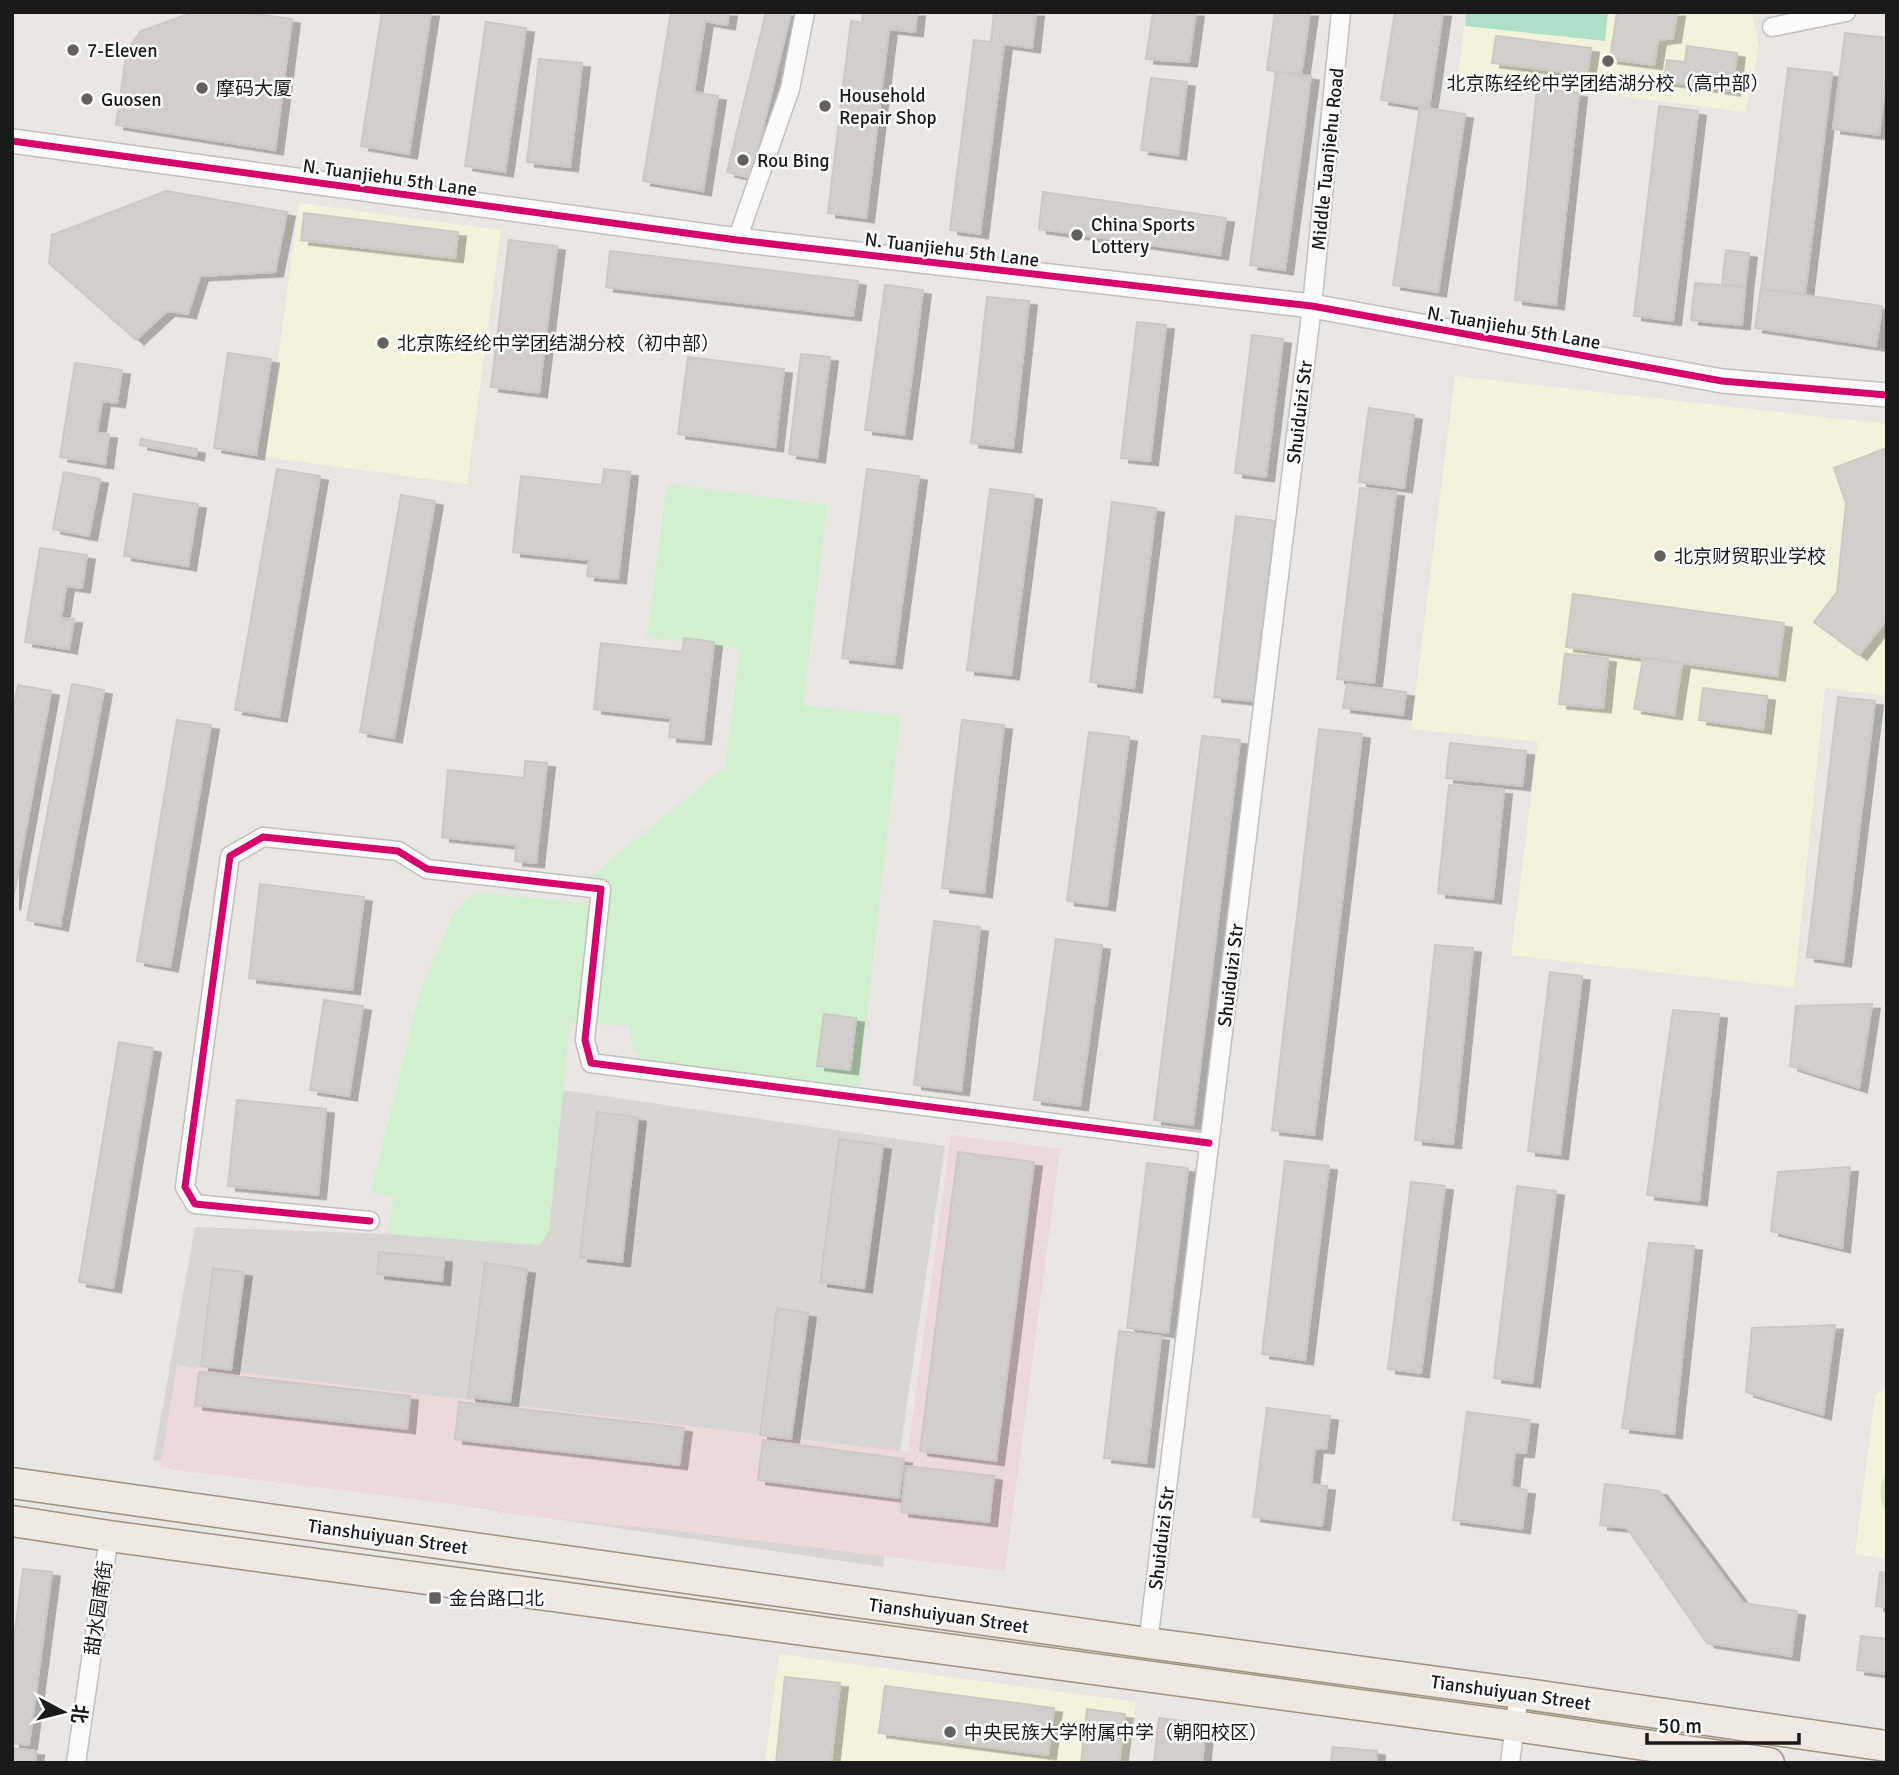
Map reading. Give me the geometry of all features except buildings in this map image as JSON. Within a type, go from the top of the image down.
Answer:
[{"type":"main road","name":"Tianshuiyuan Street","points":[[12,1483],[1887,1746]]},
{"type":"main road","name":"Tianshuiyuan Street","points":[[12,1521],[1769,1763]]},
{"type":"street","points":[[737,240],[790,89],[805,12]]},
{"type":"street","name":"Middle Tuanjiehu Road","points":[[1312,306],[1341,12]]},
{"type":"street","points":[[1772,27],[1846,12]]},
{"type":"street","name":"N. Tuanjiehu 5th Lane","points":[[12,141],[737,240],[1312,306],[1722,381],[1887,396]]},
{"type":"street","name":"Shuiduizi Str","points":[[1148,1643],[1312,306]]},
{"type":"street","points":[[370,1220],[195,1204],[185,1187],[230,856],[262,837],[398,851],[427,869],[601,889],[585,1040],[591,1063],[1209,1143]]},
{"type":"street","name":"甜水园南街","points":[[76,1763],[109,1536]]},
{"type":"street","points":[[1510,1763],[1519,1693]]},
{"type":"shaded area","name":"北京陈经纶中学团结湖分校（高中部）","points":[[1466,12],[1752,12],[1759,48],[1745,112],[1458,75]]},
{"type":"shaded area","name":"北京陈经纶中学团结湖分校（初中部）","points":[[299,203],[501,230],[467,484],[265,457]]},
{"type":"shaded area","name":"北京财贸职业学校","points":[[1455,376],[1887,424],[1887,696],[1825,688],[1794,988],[1511,955],[1538,742],[1411,729]]},
{"type":"shaded area","points":[[563,1090],[945,1146],[883,1567],[153,1460],[195,1227],[388,1234],[522,1244],[549,1230]]},
{"type":"shaded area","points":[[951,1135],[1060,1149],[1005,1571],[679,1531],[498,1513],[498,1509],[160,1468],[177,1365],[908,1452]]},
{"type":"shaded area","points":[[1887,1386],[1887,1559],[1855,1554],[1875,1396]]},
{"type":"shaded area","name":"中央民族大学附属中学（朝阳校区）","points":[[779,1654],[1136,1702],[1128,1763],[765,1763]]},
{"type":"green space","points":[[1466,12],[1608,12],[1605,41],[1465,26]]},
{"type":"green space","points":[[667,484],[827,505],[803,706],[899,715],[857,1103],[652,1080],[634,1050],[629,1026],[570,1022],[549,1230],[540,1245],[388,1234],[394,1197],[371,1192],[420,992],[456,909],[477,893],[583,903],[595,897],[588,879],[725,767],[740,649],[647,637]]},
{"type":"green space","points":[[1887,1470],[1887,1516],[1881,1493]]},
{"type":"cycle path","points":[[12,141],[737,240],[1312,306],[1722,381],[1887,395]]},
{"type":"cycle path","points":[[370,1221],[195,1204],[185,1187],[230,856],[263,837],[398,851],[427,869],[601,889],[585,1040],[591,1063],[1209,1143]]},
{"type":"place","name":"7-Eleven","points":[[73,50]]},
{"type":"place","name":"北京陈经纶中学团结湖分校（高中部）","points":[[1608,61]]},
{"type":"place","name":"摩码大厦","points":[[202,88]]},
{"type":"place","name":"Guosen","points":[[87,99]]},
{"type":"place","name":"Household Repair Shop","points":[[825,106]]},
{"type":"place","name":"Rou Bing","points":[[743,160]]},
{"type":"place","name":"China Sports Lottery","points":[[1077,235]]},
{"type":"place","name":"北京陈经纶中学团结湖分校（初中部）","points":[[383,343]]},
{"type":"place","name":"北京财贸职业学校","points":[[1660,556]]},
{"type":"place","name":"金台路口北","points":[[435,1598]]},
{"type":"place","name":"中央民族大学附属中学（朝阳校区）","points":[[950,1732]]}]
